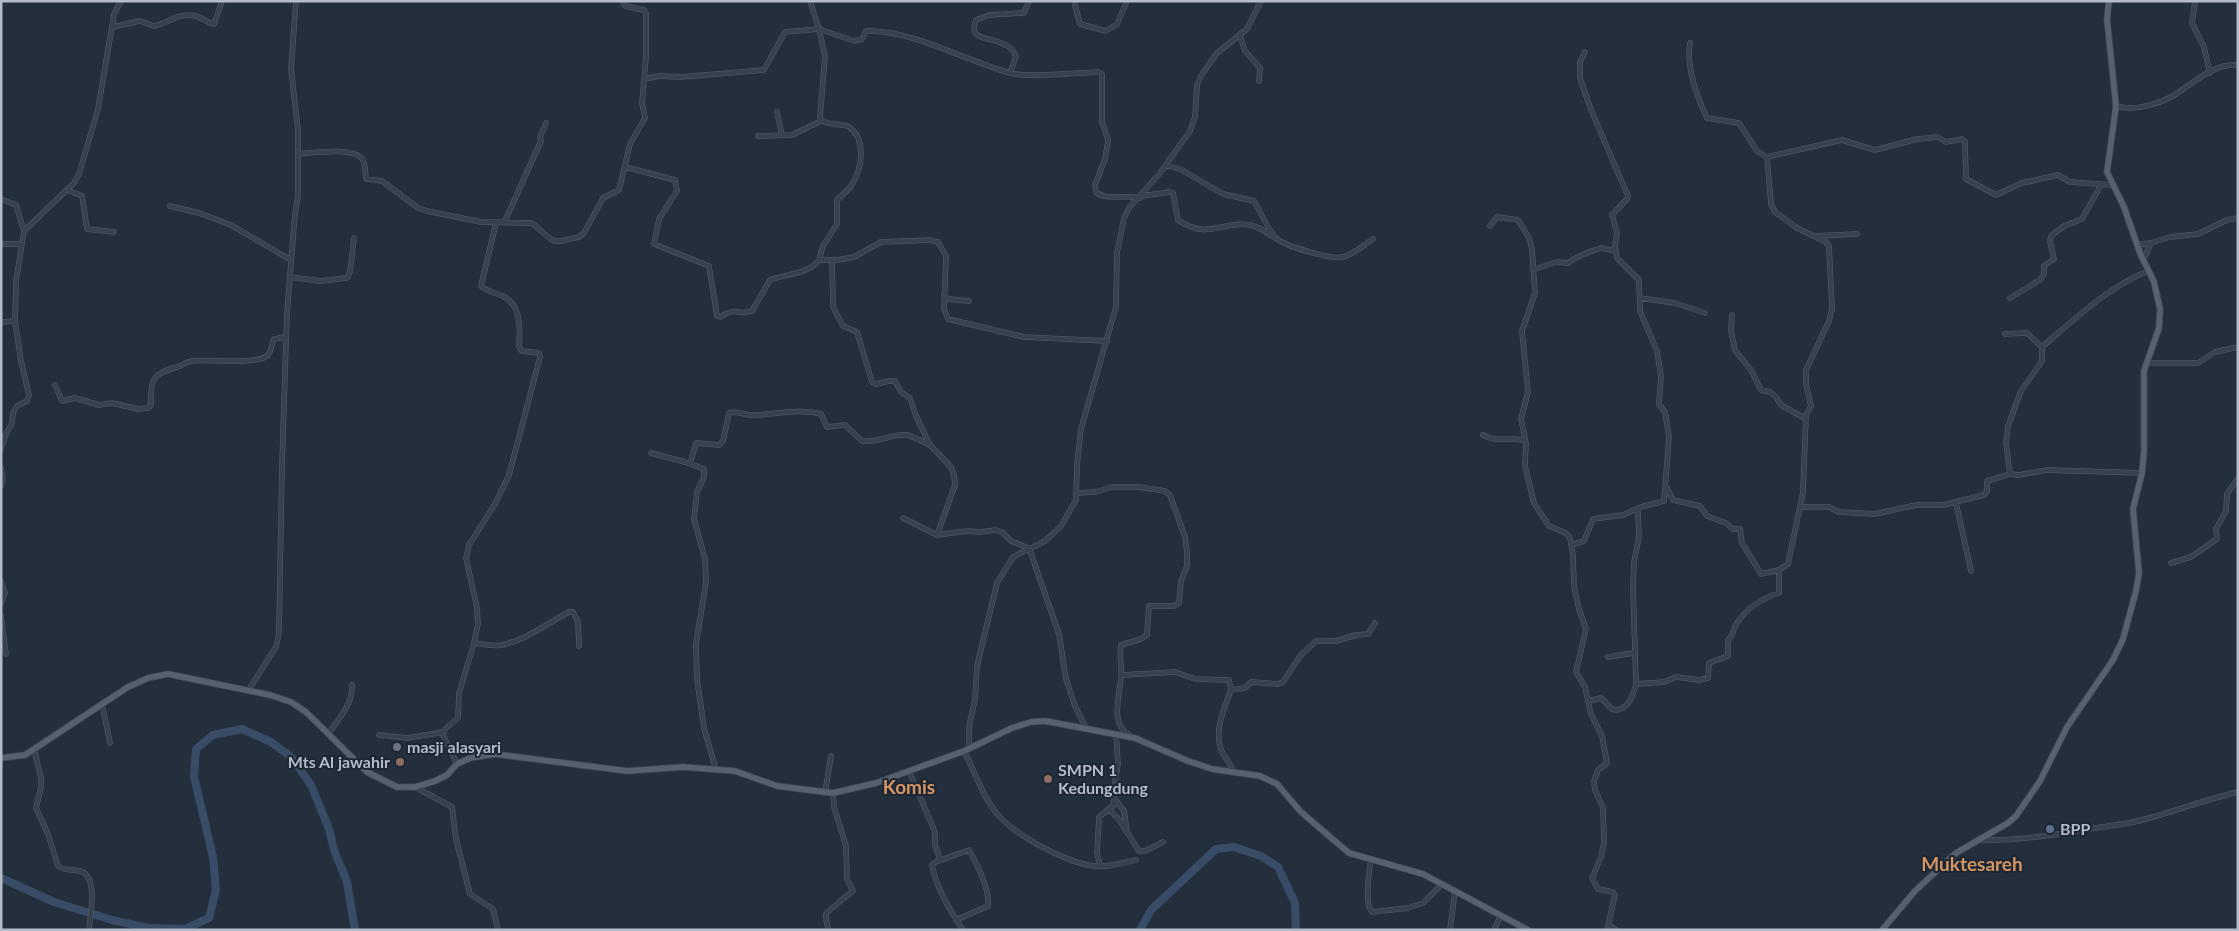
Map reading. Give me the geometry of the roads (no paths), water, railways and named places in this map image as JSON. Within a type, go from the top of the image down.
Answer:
[{"type":"main road","points":[[1882,930],[1915,891],[1960,849],[1980,840],[2013,820],[2040,781],[2067,727],[2102,679],[2123,639],[2138,582],[2134,508],[2142,473],[2145,421],[2143,387],[2147,363],[2159,328],[2160,316],[2158,293],[2143,261],[2124,207],[2112,185],[2107,168],[2116,106],[2108,19],[2109,1]]},
{"type":"main road","points":[[1,758],[25,754],[141,681],[168,674],[270,695],[291,702],[328,734],[367,772],[397,787],[415,787],[435,782],[448,774],[457,764],[470,758],[495,754],[627,771],[683,767],[736,771],[777,786],[833,793],[876,783],[966,750],[1012,728],[1031,722],[1044,721],[1135,738],[1188,761],[1212,769],[1260,776],[1281,788],[1296,807],[1345,850],[1354,855],[1414,870],[1528,930]]},
{"type":"street","points":[[24,232],[74,183],[79,174],[98,109],[114,14],[121,1]]},
{"type":"street","points":[[113,27],[140,21],[154,26],[176,16],[189,15],[200,17],[214,24],[222,1]]},
{"type":"street","points":[[248,691],[276,647],[279,633],[286,338],[289,277],[298,196],[298,130],[291,69],[296,1]]},
{"type":"street","points":[[298,154],[339,151],[354,154],[362,158],[366,179],[382,181],[418,208],[480,222],[532,223],[548,237],[561,242],[579,237],[584,232],[603,198],[619,190],[630,144],[644,118],[642,103],[646,13],[644,10],[625,6],[622,1]]},
{"type":"street","points":[[810,1],[820,29],[825,56],[821,121]]},
{"type":"street","points":[[1010,73],[1016,56],[1011,48],[995,39],[977,37],[974,34],[973,28],[976,20],[989,15],[1024,13],[1029,1]]},
{"type":"street","points":[[1075,5],[1080,24],[1106,31],[1117,24],[1128,1]]},
{"type":"street","points":[[1136,860],[1100,866],[1086,865],[1042,847],[1006,822],[995,810],[966,750],[975,700],[977,666],[997,583],[1008,564],[1014,557],[1028,548],[1045,541],[1061,526],[1072,510],[1077,493],[1077,465],[1081,429],[1116,307],[1117,253],[1124,218],[1166,165],[1194,124],[1197,110],[1197,84],[1201,76],[1217,53],[1240,36],[1252,23],[1261,1]]},
{"type":"street","points":[[2195,1],[2192,23],[2197,36],[2204,46],[2210,73]]},
{"type":"street","points":[[644,79],[659,76],[681,77],[764,70],[786,32],[820,29],[854,41],[862,39],[866,31],[899,35],[920,40],[955,55],[1010,73],[1102,74],[1102,122],[1108,140],[1105,159],[1094,185],[1096,192],[1103,196],[1140,197],[1170,192],[1173,193],[1178,220],[1198,229],[1212,230],[1249,225],[1259,228],[1287,245],[1339,257],[1350,254],[1373,239]]},
{"type":"street","points":[[1240,36],[1244,52],[1260,68],[1259,81]]},
{"type":"street","points":[[1690,43],[1688,62],[1697,96],[1707,118],[1739,123],[1757,151],[1767,157],[1842,140],[1874,150],[1917,139],[1938,137],[1946,142],[1962,139],[1964,142],[1966,178],[1994,194],[2003,193],[2022,183],[2054,175],[2060,175],[2070,182],[2112,185]]},
{"type":"street","points":[[1571,545],[1584,541],[1593,519],[1623,515],[1664,501],[1666,497],[1664,482],[1669,437],[1665,412],[1659,404],[1661,376],[1657,351],[1640,311],[1638,278],[1620,263],[1616,251],[1617,233],[1612,215],[1628,196],[1591,110],[1580,78],[1580,62],[1585,52]]},
{"type":"street","points":[[2116,106],[2130,109],[2157,102],[2179,93],[2193,81],[2227,65],[2238,65]]},
{"type":"street","points":[[777,112],[782,135]]},
{"type":"street","points":[[625,167],[675,180],[677,191],[659,219],[654,244],[710,266],[717,316],[732,310],[747,313],[752,311],[770,280],[804,270],[815,265],[819,260],[823,246],[837,224],[837,200],[853,183],[859,164],[861,145],[859,137],[849,127],[821,121],[794,134],[758,136]]},
{"type":"street","points":[[504,223],[540,144],[540,138],[546,123]]},
{"type":"street","points":[[1664,482],[1673,500],[1700,506],[1707,516],[1726,523],[1733,529],[1740,529],[1742,543],[1761,574],[1779,570],[1788,564],[1803,487],[1806,419],[1811,407],[1806,384],[1806,370],[1832,309],[1830,249],[1826,242],[1783,219],[1772,207],[1767,157]]},
{"type":"street","points":[[1166,165],[1182,170],[1223,194],[1254,201],[1278,240]]},
{"type":"street","points":[[2010,298],[2038,282],[2043,277],[2044,266],[2054,259],[2050,242],[2051,236],[2064,226],[2082,220],[2101,185]]},
{"type":"street","points":[[67,190],[82,196],[88,229],[114,232]]},
{"type":"street","points":[[1,199],[16,205],[24,232],[16,281],[15,321],[20,361],[29,395],[27,401],[17,406],[1,449]]},
{"type":"street","points":[[170,206],[199,213],[231,225],[291,260]]},
{"type":"street","points":[[1490,226],[1497,217],[1520,221],[1529,238],[1532,249],[1535,293],[1522,331],[1528,392],[1521,419],[1525,440],[1524,466],[1532,501],[1549,526],[1568,534],[1571,545],[1574,587],[1586,629],[1576,672],[1585,687],[1592,719],[1602,736],[1607,757],[1607,762],[1598,770],[1594,781],[1595,790],[1603,808],[1604,842],[1601,857],[1592,878],[1598,889],[1615,894],[1608,927],[1616,930]]},
{"type":"street","points":[[2137,245],[2152,243],[2170,237],[2198,234],[2227,220],[2238,218]]},
{"type":"street","points":[[379,735],[407,738],[444,732],[458,718],[458,692],[474,643],[478,624],[477,608],[466,558],[469,545],[495,504],[509,475],[540,357],[539,353],[520,349],[518,315],[513,304],[508,299],[480,286],[496,223]]},
{"type":"street","points":[[1814,236],[1857,234]]},
{"type":"street","points":[[289,277],[320,281],[347,278],[350,272],[354,238]]},
{"type":"street","points":[[819,260],[854,257],[881,242],[930,240],[938,242],[946,256],[944,309],[945,316],[948,319],[1037,338],[1053,337],[1107,341]]},
{"type":"street","points":[[2143,261],[2152,243]]},
{"type":"street","points":[[1,244],[21,244]]},
{"type":"street","points":[[1533,270],[1556,262],[1568,263],[1576,257],[1591,253],[1598,248],[1616,251]]},
{"type":"street","points":[[832,260],[833,307],[843,326],[857,332],[872,382],[876,384],[889,380],[895,381],[901,392],[910,398],[916,416],[930,444],[951,467],[955,485],[937,535]]},
{"type":"street","points":[[2042,347],[2092,304],[2126,281],[2148,270]]},
{"type":"street","points":[[944,294],[947,298],[970,301]]},
{"type":"street","points":[[1640,298],[1675,302],[1705,313]]},
{"type":"street","points":[[1732,315],[1731,331],[1734,350],[1751,370],[1761,390],[1770,392],[1776,396],[1781,405],[1806,419]]},
{"type":"street","points":[[1,322],[15,321]]},
{"type":"street","points":[[2004,334],[2027,333],[2042,347],[2042,361],[2021,391],[2008,426],[2006,443],[2010,474]]},
{"type":"street","points":[[55,385],[62,401],[75,398],[99,405],[112,403],[138,409],[149,408],[151,405],[151,388],[158,374],[163,370],[191,361],[238,361],[264,357],[270,351],[274,339],[286,338]]},
{"type":"street","points":[[2147,363],[2198,363],[2215,352],[2238,347]]},
{"type":"street","points":[[690,464],[696,443],[718,445],[723,441],[729,413],[732,411],[750,415],[815,412],[821,414],[828,427],[845,425],[862,441],[879,441],[898,435],[907,435],[930,444]]},
{"type":"street","points":[[1484,435],[1496,440],[1510,438],[1525,440]]},
{"type":"street","points":[[651,454],[704,469],[705,474],[697,492],[694,519],[705,559],[706,582],[696,644],[697,679],[704,728],[716,770]]},
{"type":"street","points":[[1,468],[4,479],[1,486]]},
{"type":"street","points":[[1800,507],[1829,507],[1839,512],[1876,514],[1916,505],[1956,503],[1984,495],[1987,491],[1987,481],[2010,474],[2019,475],[2048,470],[2142,473]]},
{"type":"street","points":[[2171,563],[2191,557],[2217,539],[2216,529],[2226,511],[2227,494],[2238,478]]},
{"type":"street","points":[[1077,493],[1096,492],[1112,487],[1139,487],[1165,490],[1170,495],[1185,537],[1187,566],[1181,581],[1179,603],[1174,606],[1152,605],[1148,608],[1147,635],[1121,645],[1122,676],[1118,718],[1122,730],[1135,738]]},
{"type":"street","points":[[1956,503],[1971,571]]},
{"type":"street","points":[[1588,700],[1601,698],[1612,708],[1619,710],[1631,700],[1636,684],[1633,587],[1634,562],[1639,537],[1638,509]]},
{"type":"street","points":[[903,518],[937,535],[996,530],[1002,532],[1011,541],[1028,548],[1059,634],[1066,679],[1075,706],[1086,728]]},
{"type":"street","points":[[1636,684],[1666,682],[1676,677],[1699,680],[1708,678],[1709,663],[1728,656],[1728,640],[1733,637],[1738,622],[1764,598],[1779,593],[1779,570]]},
{"type":"street","points":[[1,581],[6,593],[1,603]]},
{"type":"street","points":[[474,643],[496,646],[509,643],[539,630],[569,612],[576,615],[578,621],[579,646]]},
{"type":"street","points":[[1,616],[6,654]]},
{"type":"street","points":[[1231,690],[1245,688],[1251,682],[1278,684],[1283,682],[1300,656],[1316,641],[1336,640],[1368,634],[1375,622]]},
{"type":"street","points":[[1608,657],[1634,653]]},
{"type":"street","points":[[1122,676],[1175,672],[1195,679],[1229,680],[1231,690],[1220,723],[1220,740],[1222,751],[1234,772]]},
{"type":"street","points":[[328,734],[350,701],[352,685]]},
{"type":"street","points":[[102,704],[110,743]]},
{"type":"street","points":[[444,732],[443,735],[457,764]]},
{"type":"street","points":[[1100,866],[1097,853],[1099,817],[1101,813],[1109,810],[1114,804],[1118,764],[1116,734]]},
{"type":"street","points":[[34,749],[42,778],[36,808],[48,834],[58,866],[63,870],[80,871],[88,878],[92,888],[92,910],[89,930]]},
{"type":"street","points":[[825,793],[831,756]]},
{"type":"street","points":[[909,771],[935,832],[935,845],[940,858],[938,861]]},
{"type":"street","points":[[415,787],[452,807],[456,840],[470,894],[493,909],[498,930]]},
{"type":"street","points":[[1980,840],[2046,836],[2108,827],[2146,819],[2208,799],[2238,792]]},
{"type":"street","points":[[828,930],[826,916],[828,912],[853,891],[847,879],[846,846],[834,807],[833,793]]},
{"type":"street","points":[[1114,798],[1124,811],[1127,831]]},
{"type":"street","points":[[1109,810],[1127,831],[1140,852],[1163,842]]},
{"type":"street","points":[[956,920],[988,906],[988,895],[969,850],[932,864],[944,898],[956,920],[963,930]]},
{"type":"street","points":[[1370,859],[1368,897],[1369,910],[1372,912],[1408,908],[1420,904],[1428,899],[1442,884]]},
{"type":"street","points":[[1450,930],[1455,890]]},
{"type":"street","points":[[1494,930],[1501,915]]},
{"type":"waterway","points":[[1,878],[54,902],[112,920],[148,928],[185,929],[209,918],[216,890],[213,857],[194,777],[196,749],[213,735],[242,729],[271,742],[291,757],[311,785],[329,829],[334,850],[347,882],[355,930]]},
{"type":"waterway","points":[[1140,930],[1151,910],[1216,849],[1234,847],[1261,856],[1278,867],[1295,903],[1296,930]]},
{"type":"place","name":"masji alasyari","points":[[397,747]]},
{"type":"place","name":"Mts Al jawahir","points":[[400,762]]},
{"type":"place","name":"SMPN 1 Kedungdung","points":[[1048,779]]},
{"type":"place","name":"BPP","points":[[2050,829]]},
{"type":"district","name":"Komis","points":[[909,787]]},
{"type":"district","name":"Muktesareh","points":[[1972,864]]}]
